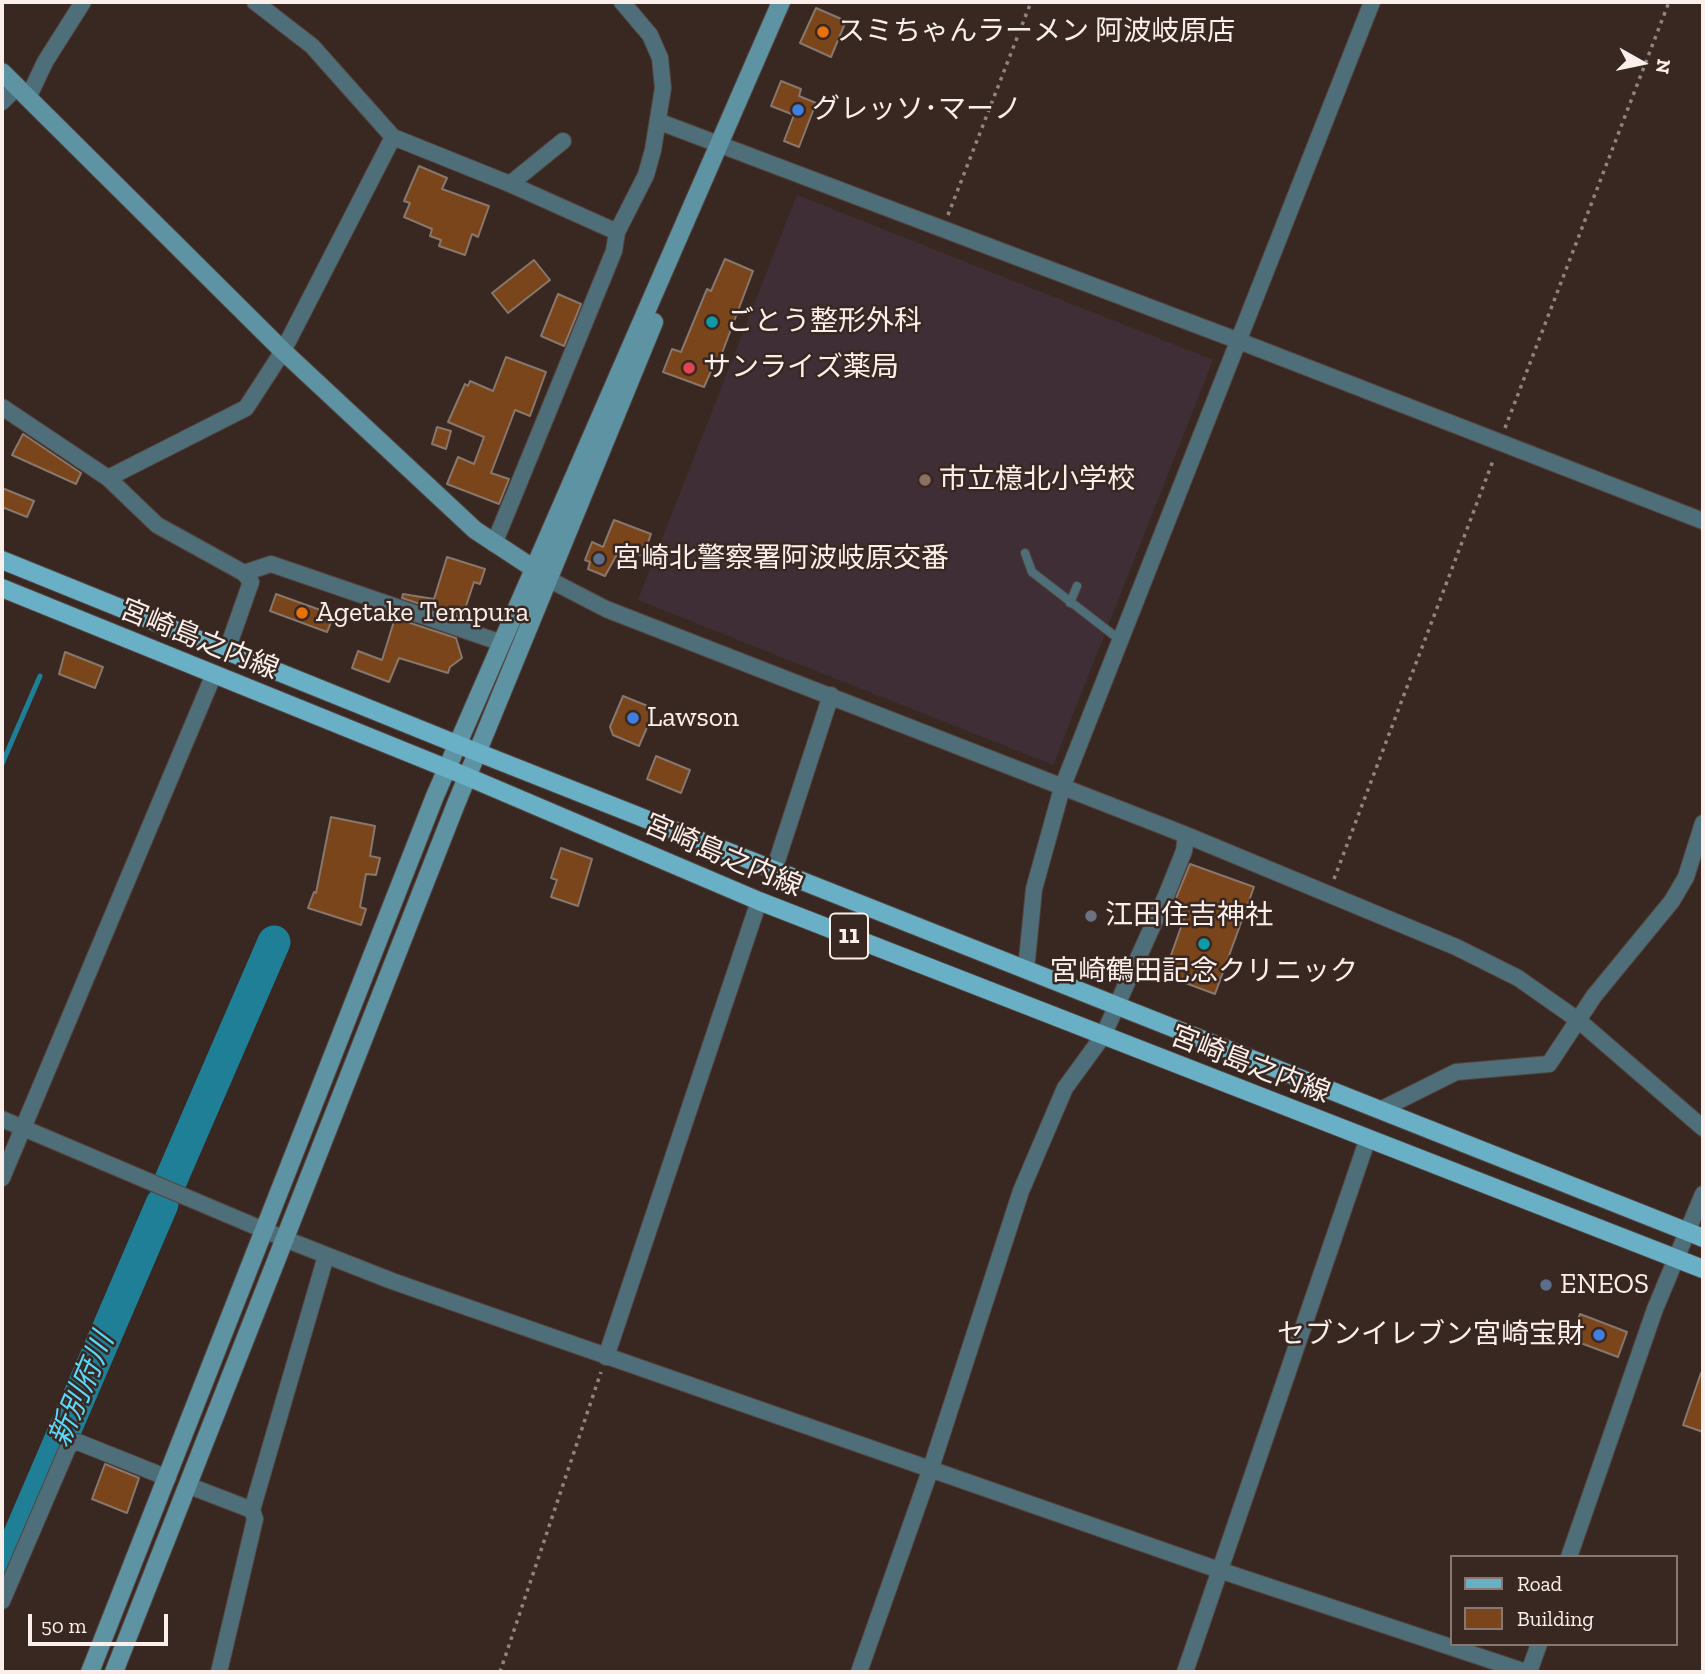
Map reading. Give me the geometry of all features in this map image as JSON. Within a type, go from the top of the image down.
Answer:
[{"type":"main road","name":"宮崎島之内線","points":[[2,560],[458,745],[1695,1235]]},
{"type":"main road","name":"宮崎島之内線","points":[[2,588],[468,777],[759,901],[1703,1269]]},
{"type":"street","points":[[2,103],[22,92],[45,62],[83,2]]},
{"type":"street","points":[[257,2],[312,46],[393,136],[617,232]]},
{"type":"street","points":[[494,544],[609,264],[617,232],[646,175],[660,122],[663,88],[660,58],[650,36],[622,2]]},
{"type":"street","points":[[114,1672],[478,752],[541,574],[781,2]]},
{"type":"street","points":[[1026,970],[1034,889],[1062,788],[1372,2]]},
{"type":"street","points":[[2,72],[283,351],[475,530],[541,574],[607,608],[1186,835],[1468,953],[1518,978],[1578,1020],[1703,1128]]},
{"type":"street","points":[[660,122],[1239,341],[1703,521]]},
{"type":"street","points":[[108,478],[246,408],[283,351],[393,136]]},
{"type":"street","points":[[510,184],[563,141]]},
{"type":"street","points":[[2,407],[108,478],[156,525],[244,573],[251,582],[250,590],[227,650]]},
{"type":"street","points":[[244,573],[271,564],[502,643]]},
{"type":"street","points":[[90,1672],[448,769],[502,643],[541,574]]},
{"type":"street","points":[[2,1178],[214,674]]},
{"type":"street","points":[[774,870],[831,695]]},
{"type":"street","points":[[1380,1110],[1456,1072],[1549,1063],[1594,996],[1672,901],[1686,877],[1703,823]]},
{"type":"street","points":[[859,1672],[931,1468],[1021,1191],[1065,1088],[1104,1036],[1184,851],[1186,835]]},
{"type":"street","points":[[606,1357],[759,901]]},
{"type":"street","points":[[2,1119],[326,1256],[606,1357],[1219,1570],[1528,1672],[1538,1646]]},
{"type":"street","points":[[1185,1672],[1368,1138]]},
{"type":"street","points":[[1570,1555],[1676,1258],[1695,1235],[1703,1194]]},
{"type":"street","points":[[219,1672],[255,1519],[252,1510],[326,1256]]},
{"type":"street","points":[[2,1601],[69,1445],[78,1442],[167,1478]]},
{"type":"street","points":[[187,1485],[252,1510]]},
{"type":"lane","points":[[1025,554],[1032,572],[1120,640]]},
{"type":"lane","points":[[1070,603],[1077,586]]},
{"type":"path","points":[[943,229],[1031,2]]},
{"type":"path","points":[[1329,895],[1669,2]]},
{"type":"path","points":[[500,1672],[606,1357]]},
{"type":"shaded area","name":"市立檍北小学校","points":[[797,195],[1213,360],[1053,765],[638,600]]},
{"type":"building","name":"スミちゃんラーメン 阿波岐原店","points":[[816,8],[846,21],[831,57],[800,43]]},
{"type":"building","name":"グレッソ･マーノ","points":[[781,81],[801,89],[799,96],[816,103],[799,147],[784,141],[794,115],[771,106]]},
{"type":"building","points":[[419,166],[447,178],[442,189],[489,206],[478,237],[472,234],[465,255],[439,246],[441,240],[430,236],[432,229],[404,217],[410,203],[404,201]]},
{"type":"building","name":"ごとう整形外科","points":[[725,259],[753,271],[719,361],[716,360],[704,387],[663,372],[672,349],[681,352],[707,289],[711,291]]},
{"type":"building","points":[[534,260],[550,280],[508,313],[492,293]]},
{"type":"building","points":[[558,294],[581,304],[564,346],[541,336]]},
{"type":"building","points":[[506,357],[546,372],[530,416],[515,410],[491,473],[509,479],[499,504],[447,484],[458,457],[474,464],[484,437],[448,422],[465,384],[468,386],[470,381],[493,391]]},
{"type":"building","points":[[437,427],[451,431],[446,449],[432,444]]},
{"type":"building","points":[[23,434],[81,473],[76,484],[12,455]]},
{"type":"building","points":[[2,488],[34,501],[27,517],[2,507]]},
{"type":"building","points":[[614,520],[651,534],[643,556],[621,547],[605,576],[588,569],[590,562],[585,560],[592,542],[603,547]]},
{"type":"building","points":[[447,557],[485,569],[480,584],[474,582],[462,618],[402,598],[403,594],[434,599]]},
{"type":"building","name":"Agetake Tempura","points":[[276,594],[334,615],[327,632],[270,611]]},
{"type":"building","points":[[395,618],[456,638],[462,658],[450,667],[448,673],[399,658],[389,682],[352,668],[358,651],[382,660]]},
{"type":"building","points":[[65,652],[103,667],[95,688],[59,674]]},
{"type":"building","name":"Lawson","points":[[623,696],[655,709],[639,746],[613,735],[610,727]]},
{"type":"building","points":[[656,756],[690,770],[681,793],[647,779]]},
{"type":"building","points":[[331,817],[375,826],[370,856],[380,858],[376,875],[366,874],[360,907],[366,909],[361,925],[308,908],[314,892],[316,893]]},
{"type":"building","points":[[561,848],[592,859],[578,906],[551,897],[557,880],[551,878]]},
{"type":"building","name":"宮崎鶴田記念クリニック","points":[[1190,864],[1254,887],[1215,994],[1164,975],[1186,913],[1172,908]]},
{"type":"building","name":"セブンイレブン宮崎宝財","points":[[1580,1314],[1627,1332],[1618,1357],[1570,1339]]},
{"type":"building","points":[[1701,1373],[1703,1374],[1703,1432],[1683,1425]]},
{"type":"building","points":[[105,1464],[139,1478],[127,1513],[92,1499]]},
{"type":"waterway","name":"新別府川","points":[[2,764],[40,676]]},
{"type":"waterway","name":"新別府川","points":[[170,1182],[274,942]]},
{"type":"waterway","name":"新別府川","points":[[2,1576],[162,1204]]},
{"type":"place","name":"スミちゃんラーメン 阿波岐原店","points":[[823,32]]},
{"type":"place","name":"グレッソ･マーノ","points":[[798,110]]},
{"type":"place","name":"ごとう整形外科","points":[[712,322]]},
{"type":"place","name":"サンライズ薬局","points":[[689,368]]},
{"type":"place","name":"市立檍北小学校","points":[[925,480]]},
{"type":"place","name":"宮崎北警察署阿波岐原交番","points":[[599,559]]},
{"type":"place","name":"Agetake Tempura","points":[[302,613]]},
{"type":"place","name":"Lawson","points":[[633,718]]},
{"type":"place","name":"江田住吉神社","points":[[1091,916]]},
{"type":"place","name":"宮崎鶴田記念クリニック","points":[[1204,944]]},
{"type":"place","name":"ENEOS","points":[[1546,1285]]},
{"type":"place","name":"セブンイレブン宮崎宝財","points":[[1599,1335]]}]
